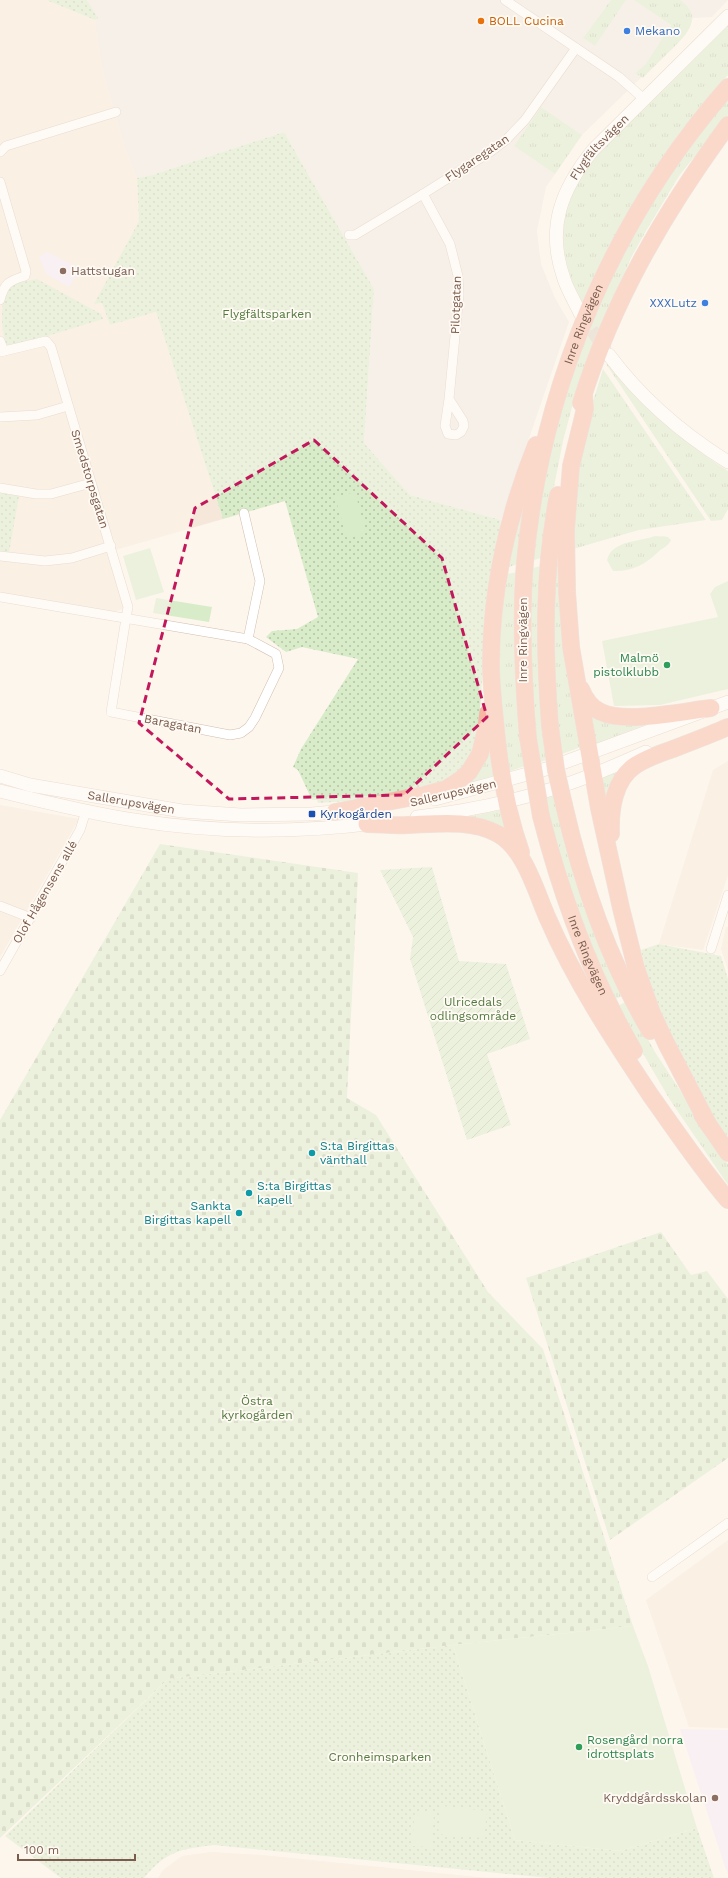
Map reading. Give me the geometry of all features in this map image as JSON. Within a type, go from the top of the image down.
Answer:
[{"type":"highway","name":"Inre Ringvägen","points":[[728,88],[704,115],[670,160],[634,217],[603,276],[588,310],[564,376],[545,440],[530,522],[524,568],[522,658],[528,738],[541,816],[569,911],[589,962],[614,1016],[644,1069],[688,1138],[728,1195]]},
{"type":"highway","name":"Inre Ringvägen","points":[[728,125],[686,183],[664,218],[636,269],[608,330],[584,394],[567,452],[552,540],[545,642],[550,726],[556,770],[572,841],[588,893],[600,926],[626,986],[657,1044],[728,1153]]},
{"type":"highway","points":[[584,394],[585,409],[571,466],[566,530],[567,592],[571,647],[599,808],[626,929],[643,988],[666,1043],[708,1124]]},
{"type":"highway","points":[[335,812],[424,795],[446,789],[469,772],[475,763],[483,746],[486,729],[491,683],[494,614],[504,548],[526,469],[539,438],[551,420]]},
{"type":"highway","points":[[575,670],[585,698],[595,709],[608,715],[624,717],[711,708]]},
{"type":"highway","points":[[491,683],[498,752],[507,802],[512,826],[531,879]]},
{"type":"highway","points":[[612,863],[610,819],[613,802],[619,786],[635,765],[728,727]]},
{"type":"highway","points":[[367,824],[461,824],[486,829],[498,834],[512,845],[523,862],[564,951],[602,1021],[683,1142],[728,1200]]},
{"type":"main road","name":"Flygfältsvägen","points":[[580,313],[564,280],[558,256],[557,227],[561,204],[568,186],[578,169],[593,150],[728,16]]},
{"type":"main road","points":[[609,355],[657,409],[696,440],[728,462]]},
{"type":"main road","name":"Sallerupsvägen","points":[[0,776],[30,785],[182,811],[241,815],[312,814],[335,812],[425,801],[503,782],[590,754],[728,702]]},
{"type":"main road","name":"Sallerupsvägen","points":[[0,791],[86,811],[134,820],[231,830],[276,831],[367,824],[444,814],[507,802],[594,775],[646,752],[728,721]]},
{"type":"street","points":[[505,0],[619,77],[644,99]]},
{"type":"street","name":"Flygaregatan","points":[[350,235],[355,235],[423,194],[490,152],[513,133],[526,120],[576,48]]},
{"type":"street","points":[[0,152],[6,146],[116,112]]},
{"type":"street","points":[[0,182],[26,271],[25,276],[13,280],[5,285],[0,300]]},
{"type":"street","name":"Pilotgatan","points":[[423,194],[450,244],[458,276],[459,294],[449,399]]},
{"type":"street","points":[[0,341],[2,351]]},
{"type":"street","name":"Smedstorpsgatan","points":[[2,351],[46,341],[51,347],[128,607],[126,618]]},
{"type":"street","points":[[0,417],[37,414],[68,406]]},
{"type":"street","points":[[0,488],[36,494],[51,494],[91,482]]},
{"type":"street","points":[[0,597],[248,639],[260,580],[244,513]]},
{"type":"street","points":[[0,556],[45,561],[72,558],[111,546]]},
{"type":"street","name":"Baragatan","points":[[126,618],[111,712],[230,735],[241,733],[249,727],[255,718],[279,668],[276,654],[248,639]]},
{"type":"street","name":"Olof Hågensens allé","points":[[0,971],[80,830],[86,811]]},
{"type":"street","points":[[711,949],[725,918],[728,895]]},
{"type":"street","points":[[0,906],[31,918]]},
{"type":"street","points":[[652,1577],[728,1523]]},
{"type":"highlighted area","points":[[314,440],[442,558],[487,717],[404,795],[229,799],[139,723],[195,508]]},
{"type":"shaded area","points":[[0,0],[46,0],[95,20],[101,48],[104,75],[125,147],[137,178],[139,221],[95,304],[102,303],[110,325],[156,312],[223,519],[112,551],[128,607],[113,612],[0,594]]},
{"type":"shaded area","points":[[87,0],[728,0],[712,17],[693,18],[681,39],[582,135],[546,187],[537,231],[541,264],[555,298],[569,322],[501,520],[410,495],[364,443],[374,289],[284,132],[152,175],[137,178],[125,147],[104,75],[95,20],[97,18]]},
{"type":"shaded area","name":"Hattstugan","points":[[47,252],[81,269],[69,287],[46,274],[39,257]]},
{"type":"shaded area","points":[[728,761],[728,875],[703,950],[659,944],[713,770]]},
{"type":"shaded area","points":[[0,805],[79,819],[0,957]]},
{"type":"shaded area","points":[[726,927],[728,927],[728,970],[721,949]]},
{"type":"shaded area","points":[[728,1540],[728,1728],[689,1727],[646,1600]]},
{"type":"shaded area","name":"Kryddgårdsskolan","points":[[680,1729],[728,1730],[728,1874],[725,1867]]},
{"type":"shaded area","points":[[211,1852],[262,1855],[487,1878],[158,1878],[163,1870],[182,1856]]},
{"type":"green space","points":[[46,0],[87,0],[98,18],[95,20]]},
{"type":"green space","points":[[611,0],[626,0],[595,46],[583,38]]},
{"type":"green space","points":[[634,0],[680,0],[688,7],[692,14],[690,28],[686,34],[643,78],[635,73],[645,65],[671,25]]},
{"type":"green space","points":[[728,24],[728,75],[681,131],[640,192],[582,304],[573,285],[567,266],[564,247],[563,229],[566,210],[572,192],[581,175],[599,151]]},
{"type":"green space","points":[[728,95],[728,115],[679,176],[646,231],[632,256],[598,333],[575,396],[563,441],[551,502],[544,557],[531,561],[551,435],[596,304],[653,196]]},
{"type":"green space","points":[[541,107],[582,135],[555,174],[514,146]]},
{"type":"green space","name":"Flygfältsparken","points":[[284,132],[374,289],[364,443],[410,495],[501,520],[488,598],[480,709],[473,753],[467,765],[447,782],[364,800],[318,803],[317,800],[312,800],[298,770],[293,767],[301,749],[358,659],[302,647],[286,652],[266,637],[272,631],[297,629],[318,617],[285,501],[223,519],[156,312],[110,325],[102,303],[94,304],[139,221],[137,178],[152,175]]},
{"type":"green space","points":[[37,279],[101,314],[103,319],[8,348],[2,328],[5,291],[13,284]]},
{"type":"green space","points":[[608,363],[664,421],[694,447],[728,471],[728,509],[722,520],[711,521],[606,364]]},
{"type":"green space","points":[[603,369],[706,520],[639,530],[573,549],[576,494],[583,437]]},
{"type":"green space","points":[[531,466],[518,564],[503,569]]},
{"type":"green space","points":[[355,492],[366,533],[347,538],[335,497]]},
{"type":"green space","points":[[0,493],[19,496],[9,553],[0,552]]},
{"type":"green space","points":[[563,517],[581,747],[562,754],[553,666],[553,605],[558,545]]},
{"type":"green space","points":[[655,536],[668,537],[671,540],[667,546],[637,567],[613,571],[607,560],[610,553],[614,549],[620,545]]},
{"type":"green space","points":[[150,548],[164,592],[136,600],[123,556]]},
{"type":"green space","points":[[544,565],[549,759],[537,763],[530,707],[530,569]]},
{"type":"green space","points":[[518,572],[516,682],[525,766],[507,772],[495,648],[506,574]]},
{"type":"green space","name":"Malmö pistolklubb","points":[[728,581],[728,689],[660,705],[614,706],[602,641],[718,617],[710,594],[715,587]]},
{"type":"green space","points":[[156,598],[212,607],[209,622],[153,613]]},
{"type":"green space","points":[[588,708],[667,716],[594,745]]},
{"type":"green space","points":[[492,725],[499,776],[479,783],[461,784]]},
{"type":"green space","points":[[632,764],[607,818],[599,779]]},
{"type":"green space","points":[[556,793],[625,995],[613,1000],[572,900],[544,797]]},
{"type":"green space","points":[[505,809],[512,840],[455,820]]},
{"type":"green space","name":"Östra kyrkogården","points":[[160,844],[358,873],[347,1098],[376,1115],[488,1292],[543,1349],[633,1626],[453,1645],[168,1679],[0,1838],[0,1120]]},
{"type":"green space","name":"Ulricedals odlingsområde","points":[[432,867],[459,961],[506,964],[530,1039],[487,1054],[511,1125],[467,1140],[410,959],[413,937],[380,870]]},
{"type":"green space","points":[[659,944],[721,956],[728,979],[728,1137],[709,1110],[654,1005],[641,950]]},
{"type":"green space","points":[[627,1001],[655,1052],[728,1164],[728,1185],[670,1100],[616,1007]]},
{"type":"green space","points":[[661,1232],[691,1275],[707,1271],[728,1299],[728,1458],[610,1540],[526,1278]]},
{"type":"green space","name":"Rosengård norra idrottsplats","points":[[633,1626],[648,1666],[697,1828],[620,1851],[515,1840],[453,1645]]},
{"type":"green space","name":"Cronheimsparken","points":[[453,1645],[515,1840],[620,1851],[697,1828],[714,1878],[549,1878],[214,1845],[192,1848],[175,1853],[160,1862],[144,1878],[61,1878],[5,1836],[168,1679]]},
{"type":"green space","points":[[441,1806],[487,1811],[484,1838],[438,1834]]},
{"type":"green space","points":[[415,1811],[434,1812],[431,1847],[412,1846]]},
{"type":"tunnel","points":[[581,314],[606,351]]},
{"type":"place","name":"BOLL Cucina","points":[[481,21]]},
{"type":"place","name":"Mekano","points":[[627,31]]},
{"type":"place","name":"Hattstugan","points":[[63,271]]},
{"type":"place","name":"XXXLutz","points":[[705,303]]},
{"type":"place","name":"Malmö pistolklubb","points":[[667,665]]},
{"type":"place","name":"Kyrkogården","points":[[312,814]]},
{"type":"place","name":"S:ta Birgittas vänthall","points":[[312,1153]]},
{"type":"place","name":"S:ta Birgittas kapell","points":[[249,1193]]},
{"type":"place","name":"Sankta Birgittas kapell","points":[[239,1213]]},
{"type":"place","name":"Rosengård norra idrottsplats","points":[[579,1747]]},
{"type":"place","name":"Kryddgårdsskolan","points":[[715,1798]]}]
